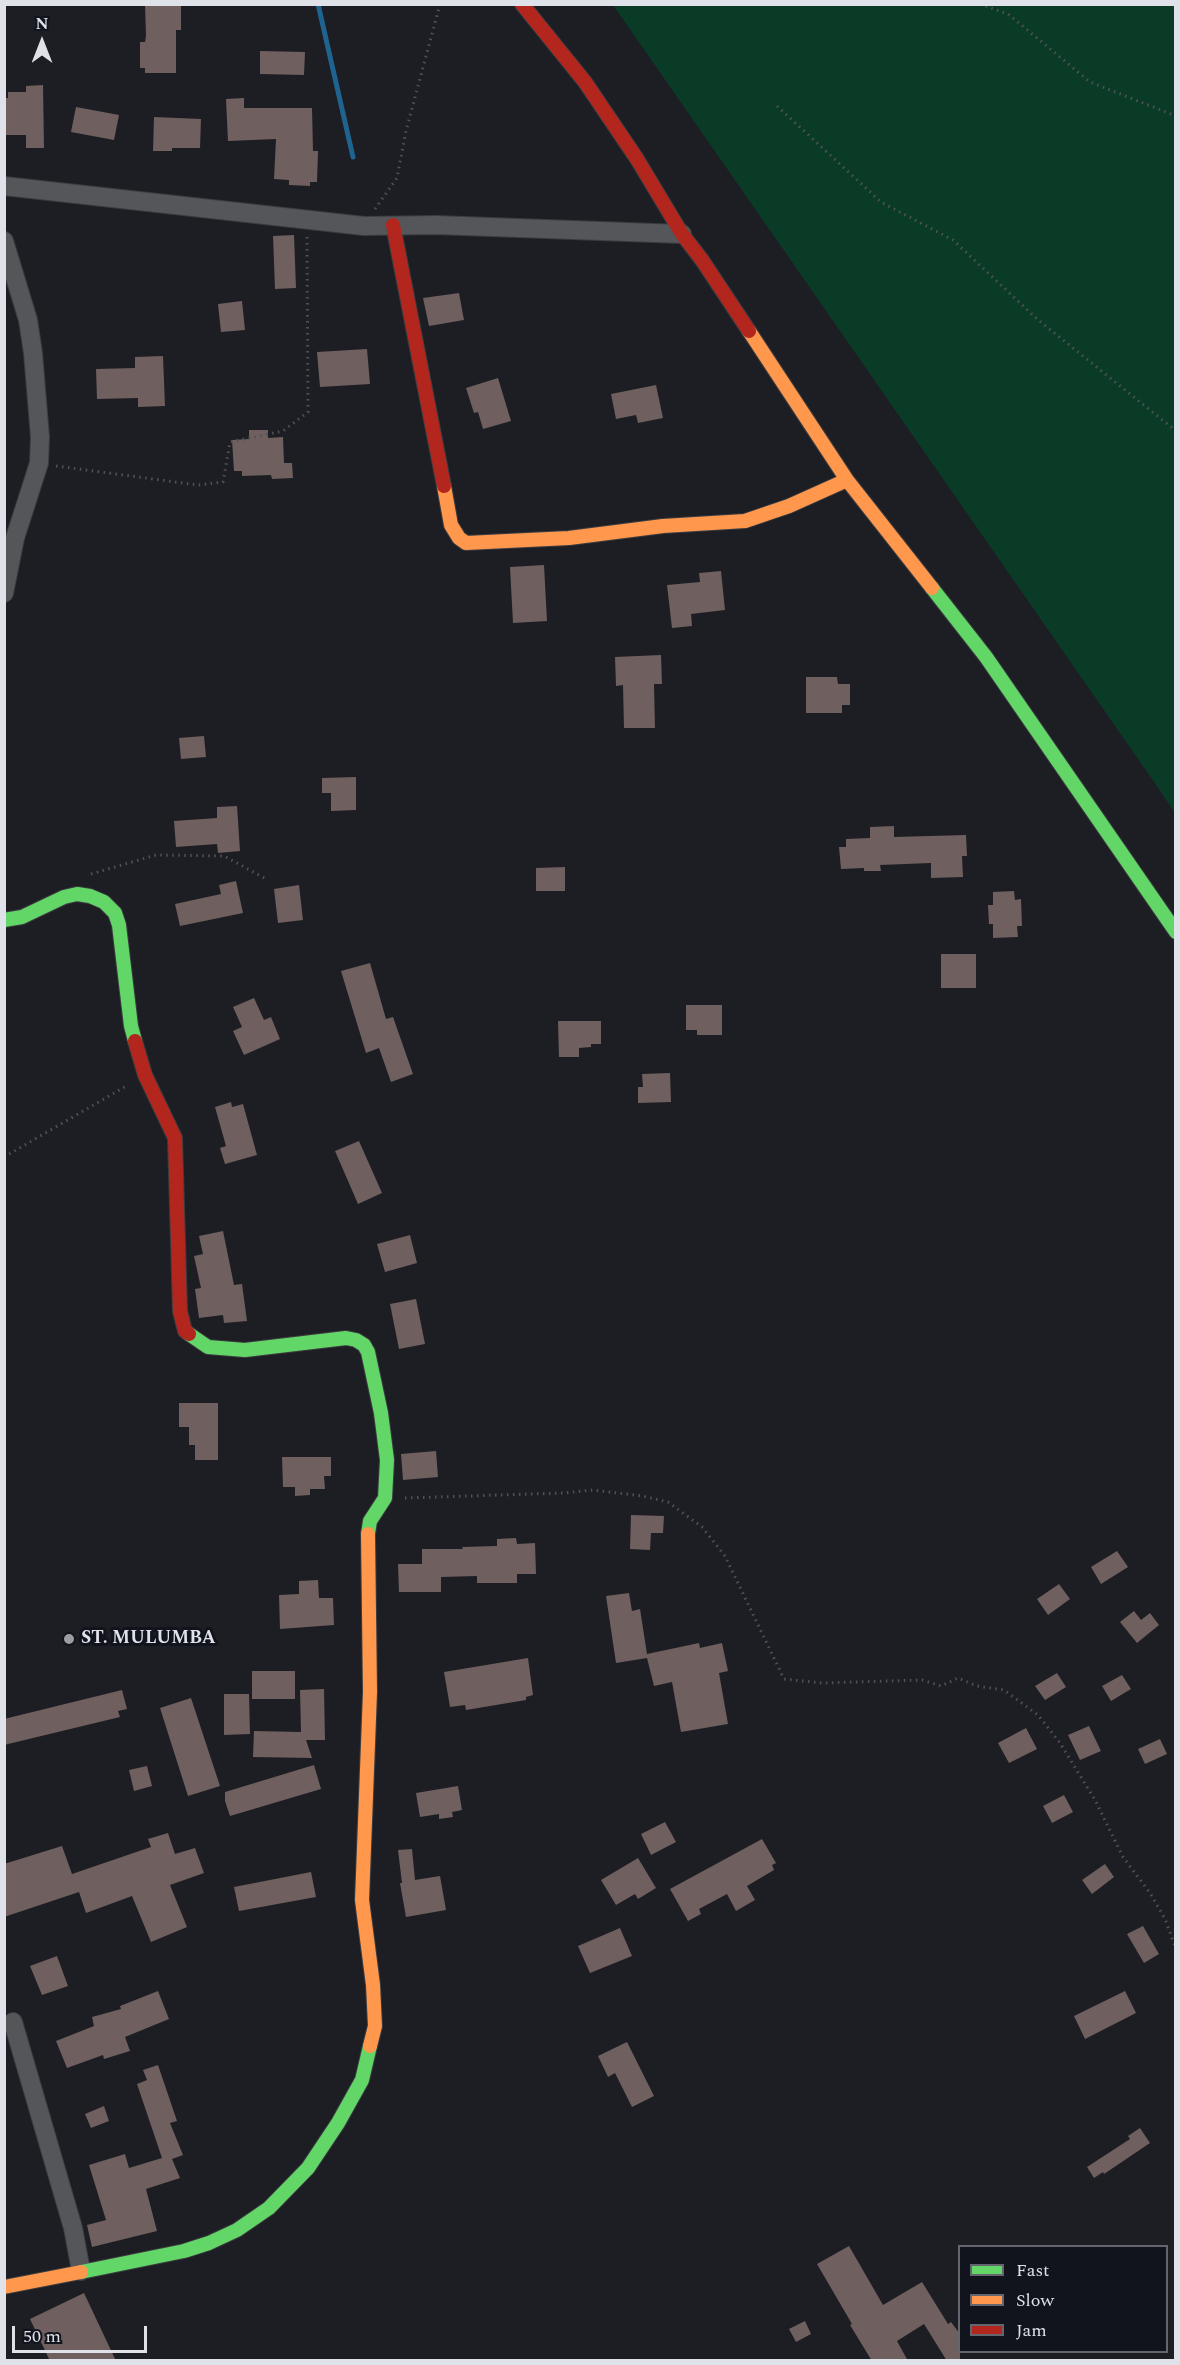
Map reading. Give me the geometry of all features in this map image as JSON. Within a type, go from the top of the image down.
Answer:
[{"type":"street","points":[[522,4],[585,82],[637,159],[682,234],[702,260],[847,480],[986,657],[1176,932]]},
{"type":"street","points":[[4,186],[364,226],[682,234]]},
{"type":"street","points":[[393,225],[435,432],[451,525],[459,538],[466,543],[568,538],[663,526],[745,521],[789,506],[847,480]]},
{"type":"street","points":[[4,241],[27,320],[33,353],[40,437],[39,463],[15,538],[4,593]]},
{"type":"street","points":[[4,920],[22,917],[64,897],[77,894],[104,902],[115,913],[119,925],[131,1026],[145,1076],[175,1138],[180,1311],[185,1331],[208,1347],[245,1350],[346,1338],[364,1345],[368,1352],[381,1413],[387,1460],[386,1498],[370,1521],[368,1536],[370,1692],[362,1900],[373,1985],[375,2026],[362,2080],[338,2123],[308,2168],[269,2208],[245,2224],[209,2243],[184,2251],[4,2287]]},
{"type":"street","points":[[13,2022],[73,2228],[81,2271]]},
{"type":"path","points":[[364,226],[397,178],[406,131],[440,4]]},
{"type":"path","points":[[980,4],[1008,14],[1090,82],[1176,116]]},
{"type":"path","points":[[777,106],[881,202],[953,240],[1037,320],[1176,431]]},
{"type":"path","points":[[39,463],[198,485],[223,482],[230,442],[282,431],[308,412],[307,219]]},
{"type":"path","points":[[84,877],[156,855],[168,855],[224,856],[268,880]]},
{"type":"path","points":[[4,1157],[145,1076]]},
{"type":"path","points":[[386,1498],[564,1493],[593,1490],[642,1496],[668,1502],[702,1527],[725,1556],[784,1679],[822,1683],[922,1680],[941,1686],[958,1678],[977,1686],[1004,1690],[1038,1715],[1060,1743],[1095,1800],[1123,1857],[1150,1893],[1176,1949]]},
{"type":"green space","points":[[613,5],[1175,5],[1175,813],[1152,779]]},
{"type":"building","points":[[145,4],[181,4],[181,30],[176,30],[176,73],[145,73],[145,68],[140,68],[140,42],[145,42],[146,36]]},
{"type":"building","points":[[260,51],[305,52],[304,75],[260,74]]},
{"type":"building","points":[[43,85],[44,148],[26,148],[26,135],[4,135],[4,98],[8,98],[8,92],[26,92],[26,86]]},
{"type":"building","points":[[244,98],[244,108],[312,108],[313,151],[318,151],[317,182],[310,182],[310,186],[289,185],[289,180],[274,179],[276,139],[228,141],[226,99]]},
{"type":"building","points":[[76,107],[119,115],[114,140],[71,132]]},
{"type":"building","points":[[154,117],[201,119],[200,148],[153,151]]},
{"type":"building","points":[[294,235],[296,288],[275,289],[273,236]]},
{"type":"building","points":[[459,293],[464,320],[429,326],[423,298]]},
{"type":"building","points":[[242,301],[245,330],[221,332],[218,304]]},
{"type":"building","points":[[367,349],[370,384],[320,387],[317,352]]},
{"type":"building","points":[[163,356],[165,406],[138,407],[138,398],[97,399],[96,369],[135,368],[135,357]]},
{"type":"building","points":[[498,378],[511,421],[483,429],[478,412],[474,413],[466,388]]},
{"type":"building","points":[[656,385],[663,418],[638,423],[636,415],[616,419],[611,394]]},
{"type":"building","points":[[249,430],[268,430],[268,438],[283,437],[284,463],[292,463],[293,478],[272,479],[271,475],[242,476],[242,471],[234,471],[232,440],[249,439]]},
{"type":"building","points":[[544,565],[547,621],[513,623],[510,567]]},
{"type":"building","points":[[721,571],[725,610],[691,614],[692,626],[672,628],[667,585],[700,582],[699,573]]},
{"type":"building","points":[[661,655],[662,684],[654,684],[655,728],[624,728],[623,685],[616,686],[615,657]]},
{"type":"building","points":[[806,677],[837,677],[838,684],[850,684],[850,705],[842,705],[842,713],[806,713]]},
{"type":"building","points":[[204,736],[206,757],[181,759],[179,738]]},
{"type":"building","points":[[356,777],[356,810],[331,811],[331,793],[322,793],[322,778]]},
{"type":"building","points":[[237,806],[240,851],[218,853],[217,844],[176,847],[174,821],[217,818],[217,807]]},
{"type":"building","points":[[894,826],[894,837],[966,835],[967,856],[962,856],[963,877],[931,878],[931,863],[880,865],[881,871],[864,871],[864,868],[841,869],[839,847],[846,847],[846,839],[870,838],[870,827]]},
{"type":"building","points":[[565,867],[565,891],[536,891],[536,868]]},
{"type":"building","points":[[236,881],[243,913],[180,926],[175,904],[221,894],[219,885]]},
{"type":"building","points":[[299,885],[303,920],[278,923],[274,889]]},
{"type":"building","points":[[1014,891],[1015,900],[1021,899],[1022,926],[1017,926],[1018,937],[993,938],[993,924],[989,924],[988,905],[993,905],[993,892]]},
{"type":"building","points":[[941,954],[976,954],[976,988],[941,988]]},
{"type":"building","points":[[370,963],[386,1019],[393,1017],[413,1074],[391,1082],[379,1048],[366,1053],[341,971]]},
{"type":"building","points":[[254,998],[264,1020],[271,1017],[280,1039],[244,1055],[233,1031],[242,1027],[233,1007]]},
{"type":"building","points":[[686,1005],[722,1005],[722,1035],[697,1035],[697,1030],[686,1030]]},
{"type":"building","points":[[558,1021],[601,1021],[601,1044],[579,1048],[579,1057],[559,1057]]},
{"type":"building","points":[[670,1073],[671,1102],[638,1103],[638,1087],[643,1087],[642,1074]]},
{"type":"building","points":[[231,1102],[232,1107],[243,1104],[257,1155],[225,1164],[220,1148],[226,1146],[215,1107]]},
{"type":"building","points":[[359,1141],[382,1193],[358,1204],[335,1151]]},
{"type":"building","points":[[223,1231],[234,1285],[242,1284],[247,1321],[224,1323],[223,1315],[199,1318],[195,1289],[201,1288],[194,1256],[203,1254],[199,1236]]},
{"type":"building","points":[[410,1235],[417,1263],[385,1272],[377,1244]]},
{"type":"building","points":[[416,1299],[425,1344],[399,1349],[390,1304]]},
{"type":"building","points":[[179,1403],[218,1403],[218,1460],[195,1460],[195,1445],[189,1445],[189,1427],[179,1427]]},
{"type":"building","points":[[436,1451],[438,1477],[403,1480],[401,1454]]},
{"type":"building","points":[[282,1457],[331,1457],[331,1476],[324,1476],[325,1489],[310,1489],[310,1495],[295,1496],[295,1487],[283,1487]]},
{"type":"building","points":[[631,1515],[664,1516],[663,1533],[651,1533],[650,1550],[630,1549]]},
{"type":"building","points":[[516,1538],[517,1544],[535,1543],[536,1574],[517,1574],[517,1583],[477,1583],[477,1576],[441,1577],[441,1592],[399,1592],[398,1564],[422,1564],[422,1549],[497,1546],[497,1539]]},
{"type":"building","points":[[1117,1551],[1128,1567],[1101,1584],[1091,1567]]},
{"type":"building","points":[[318,1580],[319,1598],[333,1598],[334,1625],[280,1629],[279,1595],[299,1594],[299,1581]]},
{"type":"building","points":[[1059,1584],[1070,1599],[1048,1615],[1037,1599]]},
{"type":"building","points":[[629,1593],[632,1611],[640,1609],[647,1654],[699,1643],[700,1648],[722,1643],[728,1671],[719,1673],[728,1724],[681,1732],[672,1682],[654,1686],[647,1658],[616,1663],[606,1596]]},
{"type":"building","points":[[1134,1611],[1141,1620],[1150,1613],[1159,1625],[1137,1643],[1120,1622]]},
{"type":"building","points":[[528,1658],[533,1695],[526,1697],[526,1700],[466,1710],[465,1705],[450,1707],[444,1672]]},
{"type":"building","points":[[252,1671],[295,1671],[295,1699],[252,1699]]},
{"type":"building","points":[[1057,1673],[1066,1687],[1045,1700],[1035,1686]]},
{"type":"building","points":[[1122,1675],[1131,1689],[1111,1701],[1102,1686]]},
{"type":"building","points":[[324,1689],[325,1740],[306,1740],[312,1758],[253,1757],[254,1731],[301,1732],[300,1690]]},
{"type":"building","points":[[122,1690],[127,1709],[118,1711],[120,1717],[4,1745],[4,1719]]},
{"type":"building","points":[[224,1694],[249,1694],[250,1734],[224,1735]]},
{"type":"building","points":[[191,1698],[220,1786],[188,1796],[160,1708]]},
{"type":"building","points":[[1089,1726],[1101,1751],[1080,1760],[1068,1735]]},
{"type":"building","points":[[1026,1728],[1037,1749],[1009,1763],[998,1743]]},
{"type":"building","points":[[1160,1739],[1167,1754],[1145,1764],[1138,1749]]},
{"type":"building","points":[[314,1765],[321,1789],[230,1816],[225,1801],[225,1792]]},
{"type":"building","points":[[147,1766],[152,1786],[134,1791],[129,1770]]},
{"type":"building","points":[[458,1786],[462,1810],[452,1812],[453,1817],[439,1819],[439,1814],[420,1817],[416,1793]]},
{"type":"building","points":[[1064,1795],[1073,1812],[1052,1823],[1043,1806]]},
{"type":"building","points":[[665,1822],[676,1842],[651,1855],[641,1834]]},
{"type":"building","points":[[168,1833],[175,1854],[195,1848],[204,1873],[170,1885],[187,1927],[151,1942],[132,1896],[86,1913],[79,1892],[4,1917],[4,1864],[62,1846],[72,1874],[151,1847],[148,1839]]},
{"type":"building","points":[[762,1839],[776,1863],[772,1865],[774,1870],[747,1886],[755,1900],[736,1911],[727,1894],[699,1909],[701,1914],[688,1921],[670,1889]]},
{"type":"building","points":[[412,1849],[415,1880],[440,1876],[446,1910],[406,1917],[400,1883],[402,1883],[398,1850]]},
{"type":"building","points":[[638,1858],[656,1888],[638,1899],[635,1894],[616,1905],[601,1880]]},
{"type":"building","points":[[1105,1864],[1114,1877],[1092,1894],[1082,1880]]},
{"type":"building","points":[[311,1872],[316,1897],[239,1911],[234,1887]]},
{"type":"building","points":[[1143,1926],[1159,1954],[1144,1963],[1127,1934]]},
{"type":"building","points":[[620,1928],[632,1956],[590,1973],[578,1946]]},
{"type":"building","points":[[57,1956],[68,1986],[42,1995],[30,1966]]},
{"type":"building","points":[[158,1991],[169,2019],[125,2037],[130,2051],[104,2059],[103,2055],[67,2068],[56,2041],[94,2026],[92,2017],[121,2009],[120,2006]]},
{"type":"building","points":[[1125,1991],[1136,2013],[1085,2039],[1074,2016]]},
{"type":"building","points":[[627,2042],[654,2096],[632,2107],[615,2073],[608,2077],[598,2056]]},
{"type":"building","points":[[158,2065],[177,2121],[170,2123],[183,2155],[172,2159],[180,2178],[146,2189],[157,2231],[92,2247],[87,2225],[106,2220],[89,2165],[125,2154],[129,2168],[162,2158],[137,2084],[147,2080],[143,2070]]},
{"type":"building","points":[[104,2106],[109,2121],[91,2128],[85,2114]]},
{"type":"building","points":[[1140,2128],[1150,2143],[1104,2174],[1103,2172],[1094,2178],[1087,2167],[1130,2139],[1128,2136]]},
{"type":"building","points":[[849,2246],[883,2305],[922,2282],[948,2324],[951,2322],[958,2331],[960,2361],[947,2361],[924,2324],[897,2341],[908,2361],[872,2361],[817,2264]]},
{"type":"building","points":[[84,2293],[116,2361],[50,2361],[30,2319]]},
{"type":"building","points":[[805,2321],[811,2334],[796,2342],[789,2329]]},
{"type":"waterway","points":[[318,4],[353,157]]},
{"type":"traffic: fast","points":[[932,588],[986,657],[1176,932]]},
{"type":"traffic: fast","points":[[4,920],[22,917],[64,897],[77,894],[104,902],[115,913],[119,925],[131,1026],[135,1041]]},
{"type":"traffic: fast","points":[[189,1334],[208,1347],[245,1350],[346,1338],[364,1345],[368,1352],[381,1413],[387,1460],[385,1498],[370,1521],[368,1534]]},
{"type":"traffic: fast","points":[[81,2272],[184,2251],[209,2243],[237,2230],[269,2208],[308,2168],[338,2123],[362,2080],[370,2046]]},
{"type":"traffic: slow","points":[[749,331],[847,480],[932,588]]},
{"type":"traffic: slow","points":[[444,486],[451,525],[459,538],[466,543],[569,538],[663,526],[745,521],[789,506],[847,480]]},
{"type":"traffic: slow","points":[[368,1534],[370,1692],[362,1900],[373,1985],[375,2026],[370,2046]]},
{"type":"traffic: slow","points":[[4,2287],[81,2272]]},
{"type":"traffic: jam","points":[[522,4],[585,82],[637,159],[682,234],[749,331]]},
{"type":"traffic: jam","points":[[393,225],[444,486]]},
{"type":"traffic: jam","points":[[135,1041],[145,1075],[175,1138],[180,1311],[185,1331],[189,1334]]},
{"type":"place","name":"ST. MULUMBA","points":[[69,1639]]}]
